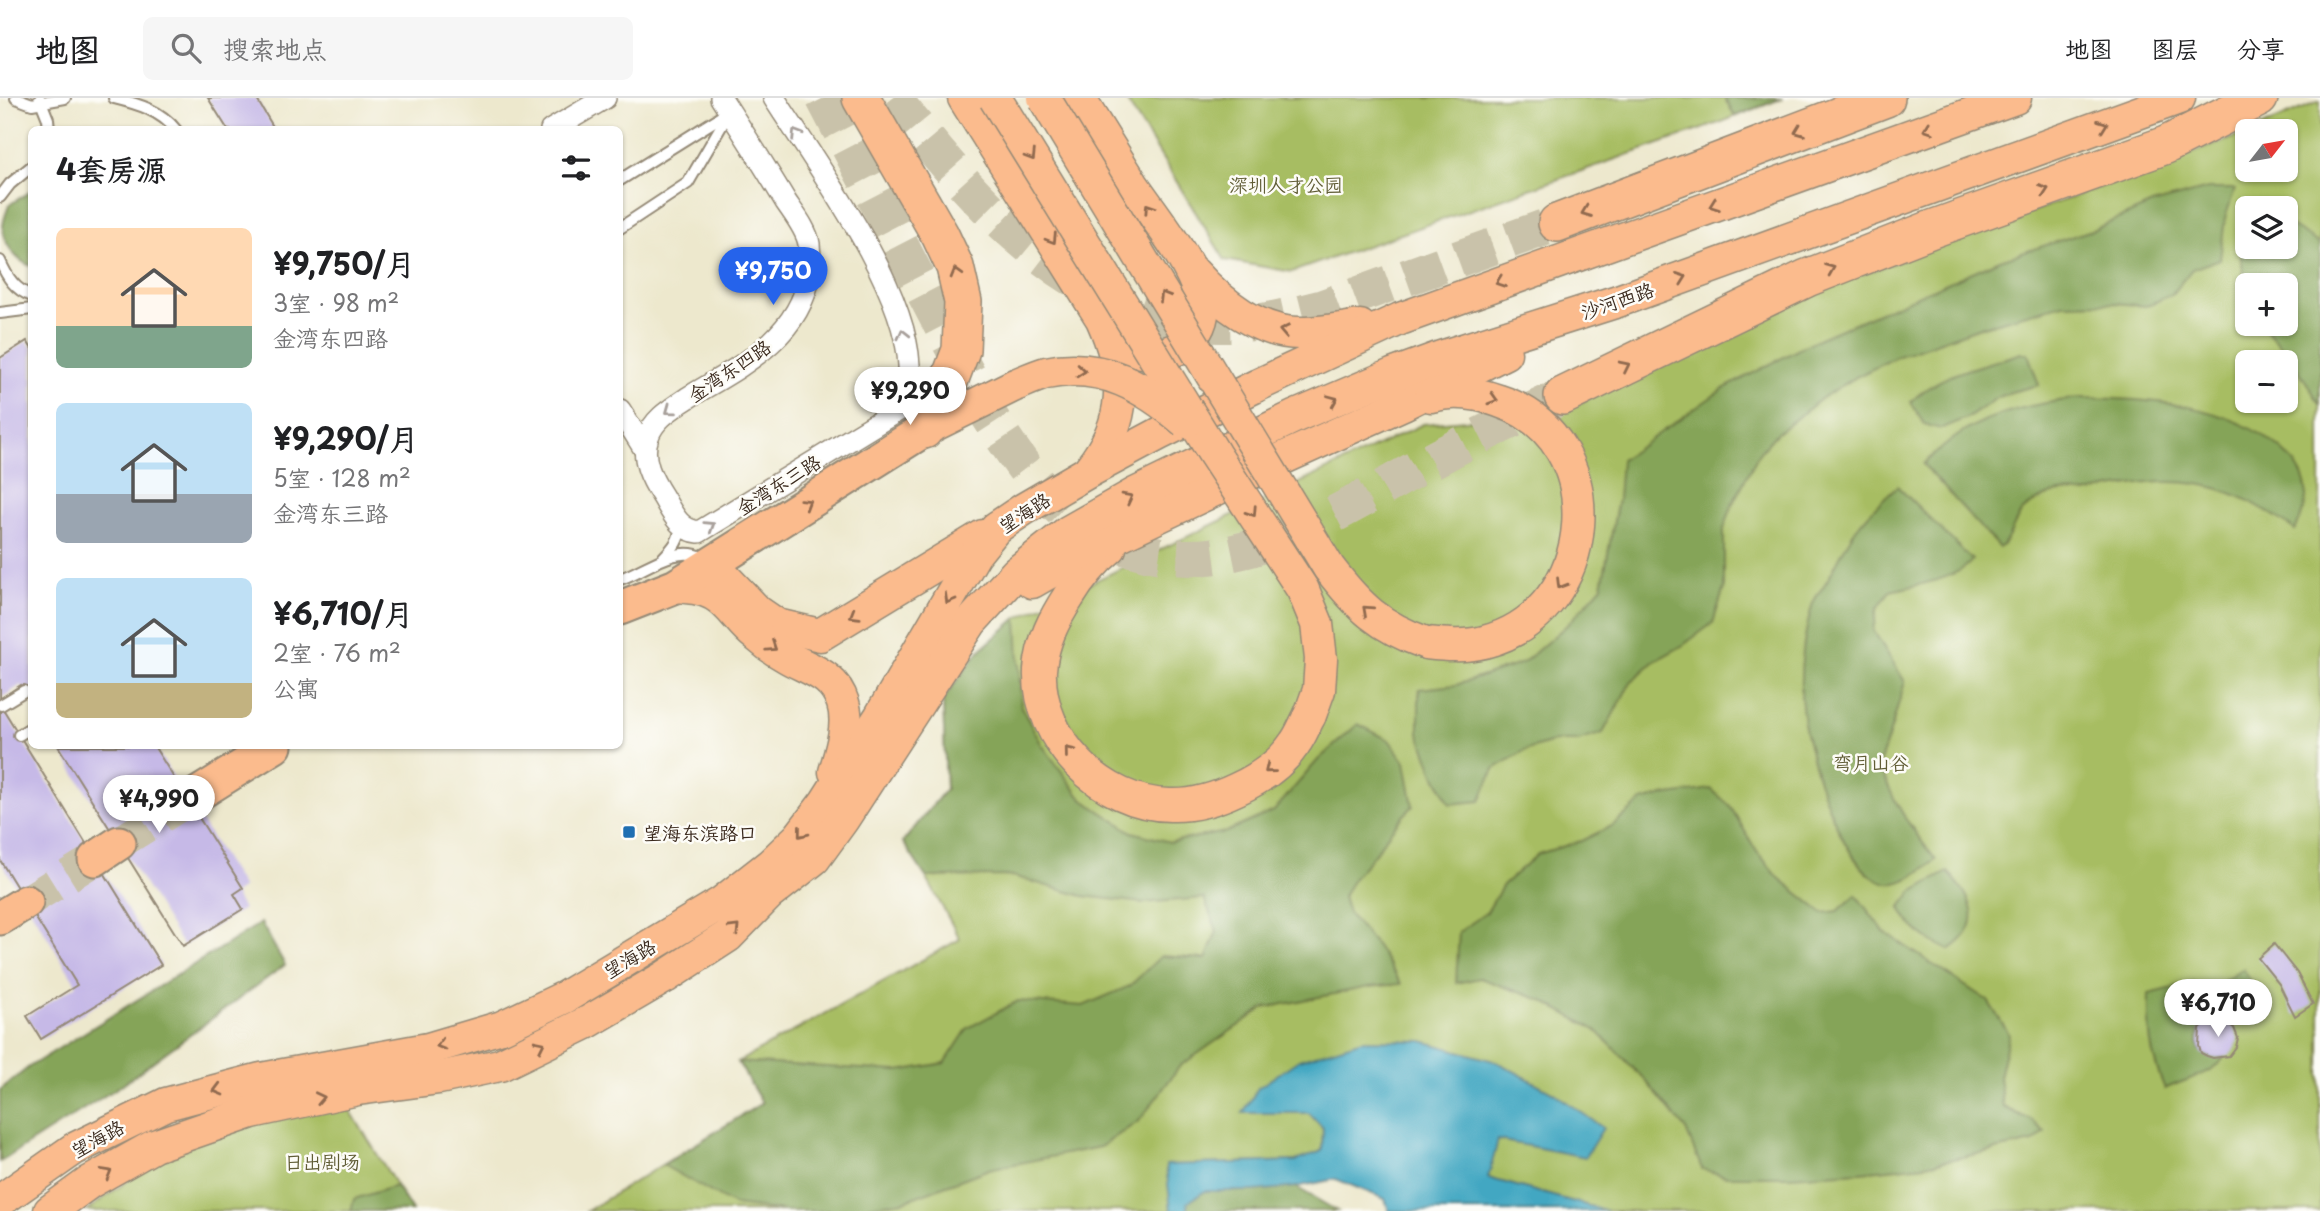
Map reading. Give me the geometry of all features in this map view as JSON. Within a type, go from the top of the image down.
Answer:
[{"type":"highway","points":[[623,606],[669,572],[712,564],[924,430],[945,391],[961,350],[963,302],[955,267],[940,235],[861,98]]},
{"type":"highway","points":[[1557,223],[1886,98]]},
{"type":"highway","points":[[1563,396],[1807,278],[1932,229],[2166,145],[2259,98]]},
{"type":"highway","points":[[188,800],[270,749]]},
{"type":"main road","points":[[964,98],[1102,319],[1124,343],[1138,351],[1151,354],[1170,352],[1183,346],[1195,334],[1201,320],[1202,306],[1186,265]]},
{"type":"main road","points":[[995,98],[1215,455],[1303,590],[1317,624],[1321,659],[1319,690],[1310,715],[1295,743],[1277,764],[1253,782],[1225,795],[1195,803],[1169,806],[1141,802],[1089,774],[1065,749],[1051,724],[1043,698],[1040,671],[1043,649],[1050,628],[1065,601],[1091,566],[1107,550],[1143,524]]},
{"type":"main road","points":[[1044,98],[1329,568],[1349,594],[1374,617],[1400,634],[1426,643],[1455,646],[1483,643],[1507,634],[1532,618],[1552,597],[1567,574],[1576,550],[1579,531],[1578,499],[1570,470],[1555,441],[1536,420],[1512,405],[1484,396],[1460,393],[1436,395],[1403,404]]},
{"type":"main road","points":[[1079,98],[1186,265],[1214,296],[1248,318],[1275,330],[1298,333],[1400,319]]},
{"type":"main road","points":[[1086,473],[1158,434],[1400,319],[2015,98]]},
{"type":"main road","name":"沙河西路","points":[[1068,531],[1202,460],[1392,375],[1618,301],[2179,98]]},
{"type":"main road","points":[[971,622],[1057,566],[1246,475],[1403,404],[1534,338],[1618,301]]},
{"type":"main road","points":[[1086,473],[1112,435],[1121,397],[1116,357],[1102,319]]},
{"type":"main road","points":[[924,430],[1015,385],[1045,374],[1071,369],[1131,382],[1161,400],[1189,424],[1215,455]]},
{"type":"main road","name":"望海路","points":[[0,1200],[74,1149],[166,1104],[261,1079],[428,1049],[502,1027],[565,997],[722,903],[771,864],[799,837],[825,803],[880,717],[975,554],[996,528],[1086,473]]},
{"type":"main road","points":[[712,564],[758,612],[777,625],[820,635],[996,528]]},
{"type":"main road","name":"望海路","points":[[50,1211],[90,1182],[154,1146],[252,1112],[358,1089],[439,1078],[500,1065],[588,1022],[728,936],[768,895],[814,859],[971,622],[1016,573],[1068,531]]},
{"type":"main road","points":[[741,545],[737,578],[743,597]]},
{"type":"main road","points":[[669,572],[715,595],[731,607],[753,634],[788,657],[818,671],[835,688],[843,702],[846,719],[841,751],[825,803]]},
{"type":"street","points":[[558,126],[606,98]]},
{"type":"street","name":"金湾东三路","points":[[681,524],[688,531],[699,532],[902,408],[908,386],[909,365],[903,331],[889,293],[861,236],[774,98]]},
{"type":"street","name":"金湾东四路","points":[[645,450],[653,425],[662,416],[763,351],[784,330],[799,306],[809,277],[809,243],[725,105]]},
{"type":"street","points":[[623,415],[645,450],[654,481],[681,524]]},
{"type":"lane","points":[[16,98],[25,103],[65,98]]},
{"type":"lane","points":[[114,98],[148,107],[173,126]]},
{"type":"lane","points":[[41,100],[49,126]]},
{"type":"lane","points":[[623,178],[725,105]]},
{"type":"lane","points":[[623,226],[688,183],[725,105]]},
{"type":"lane","points":[[0,197],[10,184],[28,169]]},
{"type":"lane","points":[[0,261],[9,279],[21,292],[28,295]]},
{"type":"lane","points":[[0,313],[28,310]]},
{"type":"lane","points":[[623,579],[669,572],[681,524]]},
{"type":"lane","points":[[1,705],[24,691]]},
{"type":"lane","points":[[19,735],[28,729]]},
{"type":"green space","name":"深圳人才公园","points":[[1125,98],[1783,98],[1719,123],[1292,272],[1225,260]]},
{"type":"green space","points":[[1724,98],[1783,98],[1735,116]]},
{"type":"green space","name":"弯月山谷","points":[[2320,101],[2320,1211],[1607,1211],[1488,1178],[1497,1140],[1603,1128],[1554,1093],[1497,1062],[1422,1041],[1362,1040],[1244,1113],[1309,1113],[1323,1128],[1322,1151],[1296,1161],[1167,1165],[1171,1211],[587,1211],[762,1103],[738,1062],[960,939],[903,842],[946,789],[943,700],[978,652],[1017,618],[1423,424],[1561,411],[1846,280],[2235,137],[2235,182],[2298,182],[2298,119],[2279,119]]},
{"type":"green space","points":[[2208,189],[2235,189],[2225,218],[2220,259],[2192,269],[2171,295],[2146,306],[2115,303],[2063,304],[1983,326],[1896,357],[1858,376],[1825,396],[1776,434],[1759,453],[1733,503],[1724,529],[1724,588],[1713,623],[1682,646],[1653,662],[1631,682],[1603,733],[1578,741],[1556,741],[1524,751],[1494,769],[1480,801],[1450,804],[1433,771],[1419,733],[1419,689],[1456,685],[1523,663],[1568,624],[1602,586],[1618,499],[1621,460],[1723,389],[1818,339],[2000,260],[2095,229],[2152,204]]},
{"type":"green space","points":[[28,193],[28,265],[11,251],[5,239],[3,227],[9,205]]},
{"type":"green space","points":[[2298,230],[2320,244],[2320,404],[2298,369],[2298,350],[2284,350],[2272,336],[2298,336],[2298,273],[2243,273],[2241,259],[2298,259]]},
{"type":"green space","points":[[2021,353],[2028,354],[2039,385],[1995,399],[1971,416],[1940,429],[1924,424],[1911,402],[1922,392],[1948,377]]},
{"type":"green space","points":[[2079,398],[2186,406],[2236,422],[2260,434],[2291,459],[2303,478],[2306,497],[2295,530],[2243,498],[2219,489],[2171,482],[2146,483],[2086,493],[2060,492],[2047,496],[2022,512],[1999,548],[1923,464],[1960,434],[1987,419],[2033,406]]},
{"type":"green space","points":[[1897,486],[1972,560],[1966,567],[1946,577],[1890,591],[1877,609],[1873,630],[1905,682],[1879,763],[1903,814],[1936,860],[1911,877],[1895,883],[1877,879],[1860,865],[1845,843],[1832,816],[1806,734],[1801,674],[1803,647],[1813,602],[1854,532]]},
{"type":"green space","points":[[1017,618],[1021,707],[1042,745],[1082,799],[1132,832],[1170,842],[1226,832],[1274,811],[1318,760],[1358,724],[1389,740],[1405,762],[1413,806],[1353,879],[1343,897],[1348,913],[1377,946],[1401,984],[1369,987],[1264,1008],[1180,1066],[1139,1121],[1100,1147],[989,1169],[904,1201],[836,1211],[784,1211],[734,1205],[663,1165],[762,1103],[738,1062],[898,1071],[945,1063],[968,1028],[1018,1001],[1083,1006],[1130,986],[1161,956],[1206,959],[1217,931],[1204,898],[1143,903],[1083,896],[1012,876],[926,877],[903,842],[946,789],[943,700],[978,652]]},
{"type":"green space","points":[[1711,789],[1730,806],[1757,852],[1779,878],[1823,913],[1838,911],[1856,895],[1884,932],[1988,1001],[2009,1034],[1999,1077],[2003,1107],[2031,1120],[2045,1132],[2033,1142],[1925,1165],[1788,1176],[1726,1176],[1702,1169],[1686,1130],[1646,1081],[1596,1030],[1541,1000],[1480,978],[1456,983],[1459,932],[1487,912],[1503,885],[1538,854],[1581,841],[1612,826],[1642,801]]},
{"type":"green space","points":[[1948,872],[1964,892],[1972,912],[1968,931],[1961,941],[1949,950],[1920,933],[1900,908],[1912,892]]},
{"type":"green space","points":[[261,923],[285,965],[120,1086],[0,1162],[0,1090],[29,1067]]},
{"type":"green space","points":[[2243,969],[2257,992],[2235,1006],[2221,983]]},
{"type":"green space","points":[[2194,983],[2217,1021],[2207,1022],[2200,1028],[2199,1048],[2211,1057],[2225,1056],[2206,1072],[2165,1089],[2151,1043],[2149,994]]},
{"type":"green space","name":"日出剧场","points":[[347,1105],[412,1211],[86,1211],[169,1151],[217,1129]]},
{"type":"green space","points":[[396,1186],[412,1211],[351,1211],[354,1199]]},
{"type":"green space","points":[[1296,1187],[1337,1211],[1188,1211],[1187,1203],[1205,1191],[1253,1191]]},
{"type":"water","points":[[1362,1040],[1422,1041],[1497,1062],[1554,1093],[1603,1128],[1585,1157],[1498,1140],[1488,1178],[1607,1211],[1389,1211],[1385,1199],[1336,1179],[1296,1187],[1253,1191],[1205,1191],[1187,1203],[1188,1211],[1171,1211],[1166,1165],[1296,1161],[1322,1151],[1323,1128],[1309,1113],[1243,1113],[1258,1088],[1299,1060]]},
{"type":"building","points":[[208,98],[256,98],[273,126],[226,126]]},
{"type":"building","points":[[28,343],[28,696],[21,685],[0,699],[0,358]]},
{"type":"building","points":[[0,704],[161,965],[41,1039],[27,1016],[77,985],[0,860]]},
{"type":"building","points":[[60,749],[156,749],[243,888],[234,894],[243,909],[183,946]]},
{"type":"building","points":[[2274,944],[2297,973],[2313,1004],[2295,1016],[2279,984],[2258,958]]},
{"type":"building","points":[[2223,1020],[2234,1028],[2238,1038],[2236,1047],[2229,1056],[2213,1058],[2201,1053],[2200,1028],[2207,1022]]},
{"type":"tunnel","points":[[824,98],[986,411],[1023,465],[1051,499],[1083,527],[1109,542],[1174,557],[1215,556],[1256,547],[1295,533],[1334,514],[1459,446],[1563,396]]},
{"type":"tunnel","points":[[893,98],[962,180],[1000,220],[1041,255],[1085,285],[1133,308],[1184,322],[1249,323],[1322,308],[1557,223]]},
{"type":"tunnel","points":[[119,843],[188,800]]},
{"type":"tunnel","points":[[26,902],[95,859]]},
{"type":"place","name":"望海东滨路口","points":[[629,832]]}]
